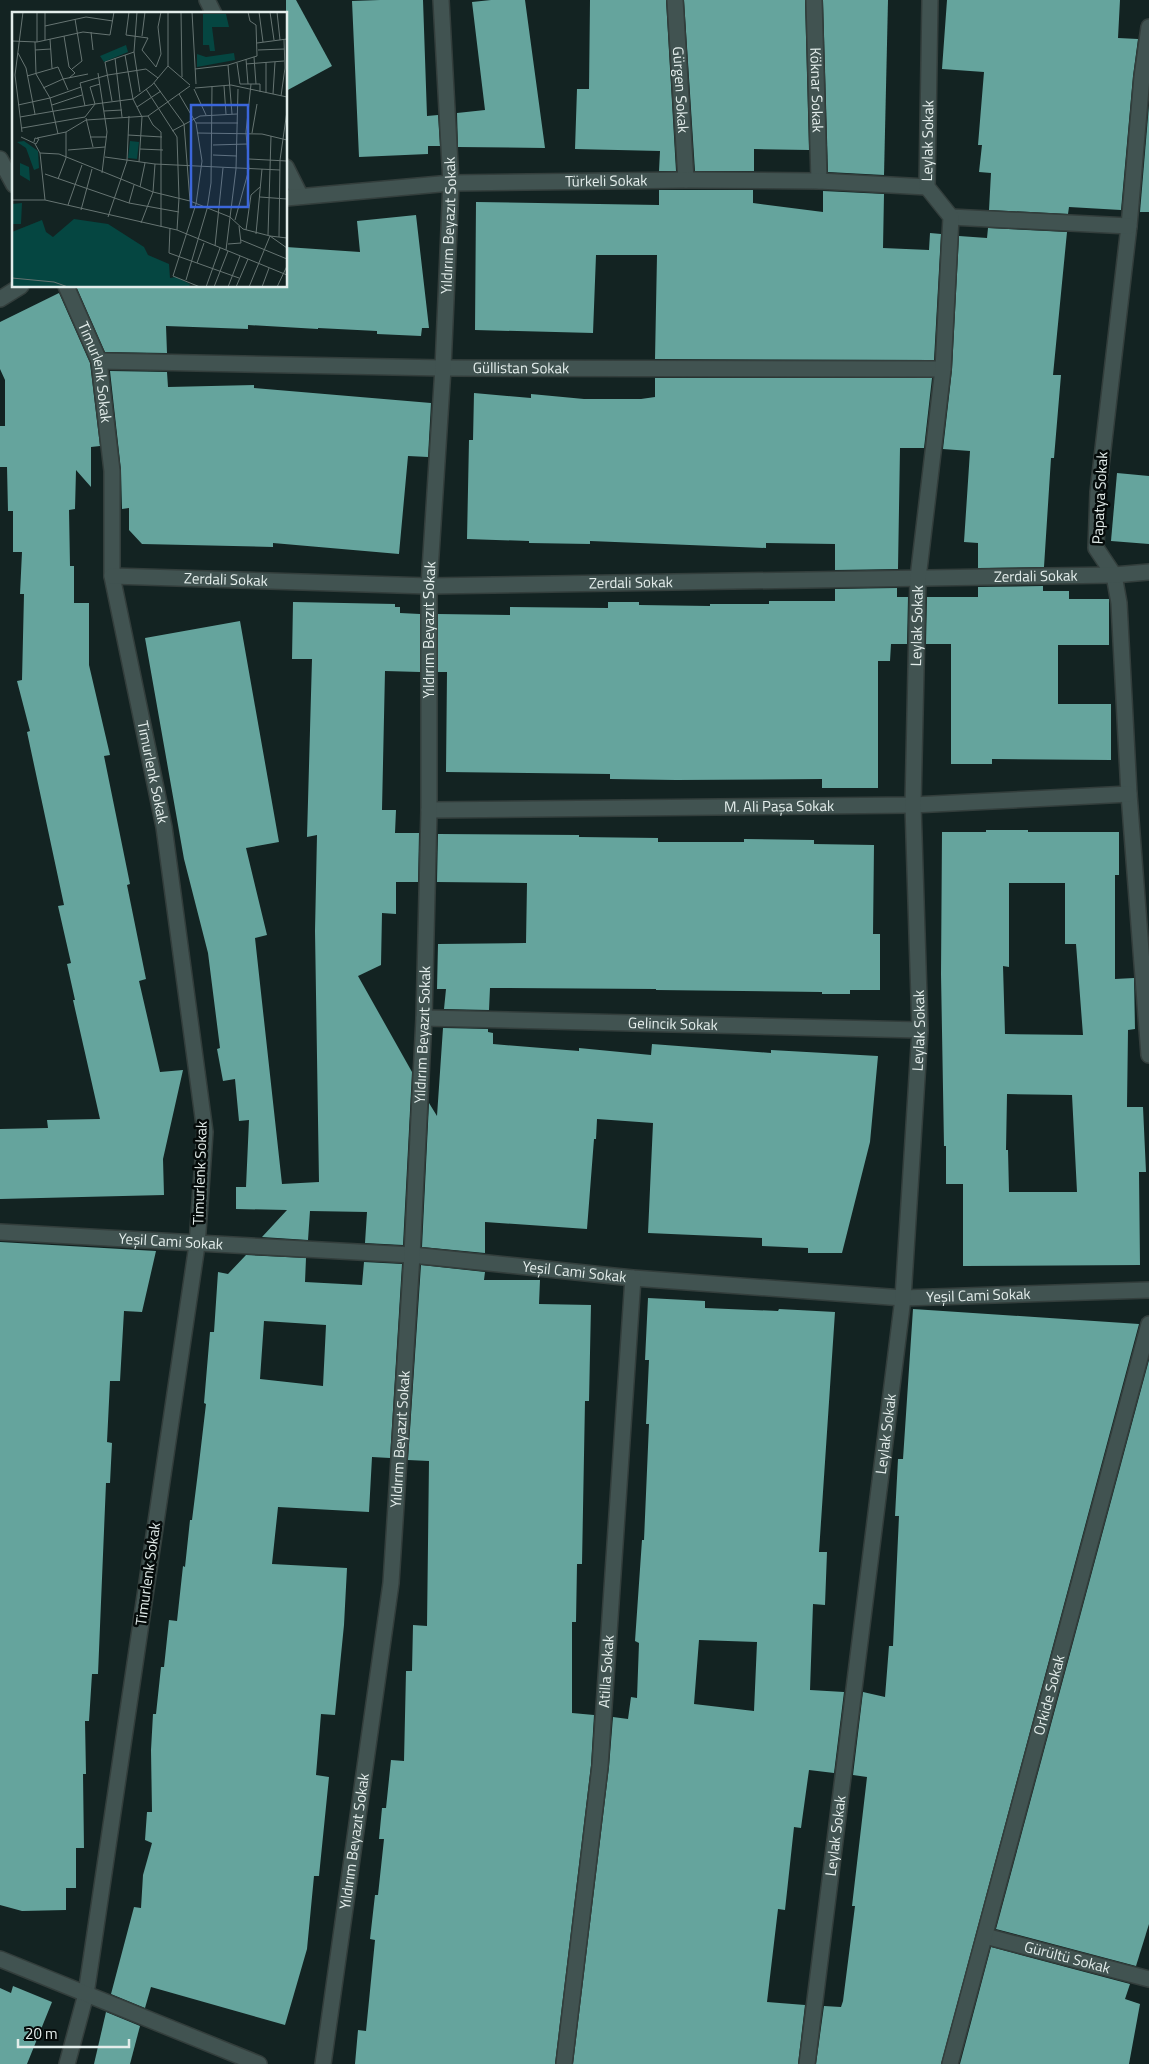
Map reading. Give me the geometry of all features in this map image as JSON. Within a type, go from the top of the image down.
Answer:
[{"type":"street","points":[[207,0],[213,12]]},
{"type":"street","name":"Yıldırım Beyazıt Sokak","points":[[323,2064],[391,1583],[412,1255],[424,1018],[429,810],[429,586],[443,368],[451,183],[442,0]]},
{"type":"street","name":"Gürgen Sokak","points":[[675,0],[686,180]]},
{"type":"street","name":"Köknar Sokak","points":[[814,0],[819,181]]},
{"type":"street","name":"Leylak Sokak","points":[[807,2064],[903,1298],[920,1030],[913,805],[918,578],[943,368],[951,216],[927,187],[930,0]]},
{"type":"street","name":"Papatya Sokak","points":[[1149,27],[1142,77],[1129,226],[1098,492],[1096,548],[1114,575],[1119,603],[1129,794],[1149,1055]]},
{"type":"street","points":[[0,159],[12,181]]},
{"type":"street","points":[[288,175],[293,196]]},
{"type":"street","name":"Türkeli Sokak","points":[[293,196],[451,183],[686,180],[819,181],[927,187]]},
{"type":"street","points":[[951,216],[1129,226]]},
{"type":"street","points":[[0,299],[18,288]]},
{"type":"street","name":"Timurlenk Sokak","points":[[67,288],[99,361],[112,471],[112,576],[164,827],[205,1132],[198,1245],[86,1994],[67,2064]]},
{"type":"street","name":"Güllistan Sokak","points":[[99,361],[443,368],[943,368]]},
{"type":"street","name":"Zerdali Sokak","points":[[112,576],[429,586],[1114,575],[1149,572]]},
{"type":"street","name":"M. Ali Paşa Sokak","points":[[429,810],[913,805],[1129,794]]},
{"type":"street","name":"Gelincik Sokak","points":[[424,1018],[920,1030]]},
{"type":"street","name":"Yeşil Cami Sokak","points":[[0,1232],[198,1245],[412,1255],[633,1278],[903,1298],[1149,1290]]},
{"type":"street","name":"Atilla Sokak","points":[[564,2064],[600,1766],[633,1278]]},
{"type":"street","name":"Orkide Sokak","points":[[950,2064],[1149,1324]]},
{"type":"street","name":"Gürültü Sokak","points":[[985,1936],[1149,1979]]},
{"type":"street","points":[[0,1959],[259,2064]]},
{"type":"building","points":[[286,0],[296,0],[332,66],[288,90],[288,12],[286,12]]},
{"type":"building","points":[[423,0],[427,116],[438,115],[440,146],[428,146],[428,154],[359,157],[352,1]]},
{"type":"building","points":[[525,0],[545,148],[458,147],[457,113],[485,110],[472,2]]},
{"type":"building","points":[[590,0],[666,0],[676,171],[659,171],[660,151],[575,149],[577,89],[589,89]]},
{"type":"building","points":[[684,0],[805,0],[809,150],[754,149],[754,171],[695,171]]},
{"type":"building","points":[[823,0],[888,0],[884,175],[828,172]]},
{"type":"building","points":[[947,0],[1120,0],[1118,38],[1138,39],[1121,210],[1069,207],[1068,214],[989,210],[991,173],[979,172],[982,145],[978,145],[984,72],[942,69]]},
{"type":"building","points":[[1149,105],[1149,212],[1140,212]]},
{"type":"building","points":[[659,190],[753,190],[753,203],[823,212],[823,191],[884,194],[883,248],[929,250],[930,233],[941,234],[934,360],[655,359],[657,255],[596,255],[593,333],[475,330],[476,202],[659,205]]},
{"type":"building","points":[[416,215],[429,328],[422,328],[421,336],[377,334],[377,331],[248,325],[248,329],[166,326],[167,353],[105,352],[77,288],[288,288],[288,247],[360,252],[357,221]]},
{"type":"building","points":[[988,228],[1067,232],[1053,375],[1061,375],[1054,458],[1051,458],[1044,567],[978,568],[978,543],[964,542],[970,451],[943,449],[952,370],[959,236],[987,238]]},
{"type":"building","points":[[59,293],[90,363],[100,446],[91,447],[91,487],[76,470],[75,509],[69,510],[70,566],[74,566],[74,603],[89,603],[89,665],[110,755],[104,756],[130,884],[127,885],[146,979],[139,981],[160,1072],[183,1070],[163,1159],[164,1195],[0,1199],[0,1129],[48,1128],[47,1120],[100,1119],[73,1000],[75,1000],[67,964],[71,963],[58,906],[64,905],[27,732],[30,731],[17,681],[22,680],[24,594],[20,594],[22,552],[13,552],[13,511],[8,511],[7,467],[0,467],[0,426],[5,426],[5,380],[0,369],[0,322]]},
{"type":"building","points":[[110,371],[167,372],[168,387],[254,385],[254,388],[431,403],[428,457],[408,456],[399,554],[273,543],[273,547],[142,544],[129,530],[129,508],[122,509],[121,470]]},
{"type":"building","points":[[655,378],[932,378],[924,448],[900,448],[898,569],[835,570],[835,544],[766,543],[766,548],[590,541],[590,544],[529,543],[529,541],[467,539],[469,440],[473,440],[474,393],[531,398],[531,394],[584,399],[641,399],[655,397]]},
{"type":"building","points":[[1117,473],[1149,476],[1149,544],[1111,541]]},
{"type":"building","points":[[1043,586],[1043,591],[1069,591],[1069,599],[1109,599],[1109,645],[1058,645],[1058,704],[1111,704],[1111,760],[992,759],[992,764],[951,764],[951,644],[926,644],[927,597],[978,597],[978,587]]},
{"type":"building","points":[[897,588],[897,597],[908,597],[907,644],[891,644],[890,661],[878,661],[878,788],[822,788],[822,779],[610,779],[610,774],[446,772],[447,672],[438,672],[438,614],[510,615],[510,607],[608,608],[608,602],[639,602],[639,605],[710,606],[710,604],[769,604],[769,601],[835,601],[835,589]]},
{"type":"building","points":[[293,602],[395,604],[395,607],[400,607],[400,613],[420,614],[420,672],[385,671],[382,810],[396,810],[395,833],[419,833],[418,882],[396,882],[396,914],[382,913],[381,965],[358,976],[412,1072],[403,1245],[365,1243],[367,1212],[310,1211],[308,1240],[262,1237],[287,1210],[236,1209],[236,1187],[246,1187],[249,1120],[239,1121],[235,1079],[223,1081],[217,1049],[220,1048],[208,953],[184,859],[145,638],[240,621],[279,842],[246,848],[267,935],[255,938],[282,1184],[319,1182],[315,931],[317,835],[307,837],[312,659],[292,659]]},
{"type":"building","points":[[986,830],[1028,830],[1028,832],[1119,832],[1119,875],[1115,875],[1115,979],[1134,978],[1135,1029],[1128,1030],[1127,1107],[1143,1107],[1146,1172],[1139,1172],[1140,1265],[963,1266],[963,1184],[946,1184],[946,1146],[944,1146],[941,974],[942,832],[986,832]],"holes":[[[1009,883],[1065,883],[1065,944],[1076,944],[1083,1035],[1005,1034],[1003,966],[1009,967]],[[1007,1094],[1072,1095],[1077,1192],[1009,1192],[1008,1150],[1006,1150]]]},
{"type":"building","points":[[438,834],[579,835],[579,837],[658,838],[658,842],[744,842],[744,839],[814,840],[814,844],[874,845],[873,934],[880,934],[880,990],[850,990],[850,994],[822,994],[822,992],[656,989],[490,988],[489,1010],[444,1009],[446,989],[437,989],[438,944],[526,943],[527,883],[437,882]]},
{"type":"building","points":[[443,1028],[488,1029],[488,1032],[493,1033],[493,1044],[579,1051],[579,1048],[651,1055],[652,1044],[771,1053],[771,1050],[878,1056],[870,1142],[842,1253],[808,1253],[808,1248],[762,1246],[762,1238],[648,1233],[653,1123],[597,1119],[587,1229],[485,1222],[485,1253],[422,1247],[429,1103],[437,1116]]},
{"type":"building","points":[[0,1242],[156,1251],[142,1312],[124,1311],[120,1381],[110,1381],[107,1442],[112,1443],[110,1483],[106,1483],[98,1674],[92,1674],[89,1721],[85,1721],[86,1774],[83,1774],[84,1848],[76,1848],[76,1888],[66,1888],[66,1910],[22,1911],[0,1905]]},
{"type":"building","points":[[246,1255],[306,1258],[305,1282],[362,1285],[364,1262],[402,1264],[390,1458],[372,1457],[369,1512],[278,1507],[272,1564],[347,1568],[344,1625],[335,1715],[321,1714],[316,1775],[329,1777],[319,1876],[314,1876],[307,1949],[285,2025],[151,1987],[145,2008],[111,1994],[134,1907],[141,1908],[143,1875],[152,1843],[145,1840],[147,1812],[152,1812],[151,1750],[153,1714],[156,1714],[161,1667],[164,1667],[169,1620],[177,1621],[183,1566],[185,1567],[190,1520],[192,1520],[206,1404],[204,1403],[210,1332],[214,1332],[218,1272],[228,1274]],"holes":[[[264,1321],[326,1325],[323,1386],[260,1379]]]},
{"type":"building","points":[[421,1265],[485,1272],[484,1280],[540,1280],[539,1304],[591,1305],[589,1401],[585,1401],[582,1564],[577,1564],[576,1622],[572,1622],[572,1713],[594,1715],[591,1765],[555,2064],[355,2064],[358,2030],[366,2031],[375,1940],[370,1939],[375,1895],[378,1895],[384,1839],[379,1839],[382,1808],[386,1808],[391,1760],[404,1761],[406,1671],[412,1671],[413,1625],[427,1626],[429,1461],[408,1460]]},
{"type":"building","points":[[648,1298],[705,1301],[705,1308],[835,1312],[819,1552],[827,1552],[825,1605],[813,1604],[810,1690],[844,1692],[834,1773],[809,1770],[801,1828],[794,1827],[785,1910],[778,1909],[767,2002],[805,2005],[798,2064],[573,2064],[609,1767],[613,1717],[628,1719],[631,1697],[637,1698],[639,1643],[635,1641],[642,1540],[644,1540],[649,1424],[646,1424],[649,1360],[645,1360]],"holes":[[[699,1640],[757,1642],[754,1711],[694,1704]]]},
{"type":"building","points":[[913,1309],[1139,1324],[941,2064],[816,2064],[824,2006],[841,2007],[843,2001],[855,1906],[852,1906],[867,1777],[853,1775],[863,1692],[885,1697],[889,1646],[893,1646],[899,1516],[895,1516],[898,1459],[903,1459]]},
{"type":"building","points":[[1149,1360],[1149,1924],[1136,1966],[996,1929]]},
{"type":"building","points":[[991,1947],[1130,1984],[1125,1999],[1140,2004],[1129,2064],[960,2064]]},
{"type":"building","points":[[13,1986],[52,2002],[27,2064],[0,2064],[0,1988],[11,1993]]},
{"type":"building","points":[[106,2012],[140,2026],[130,2064],[94,2064]]}]
